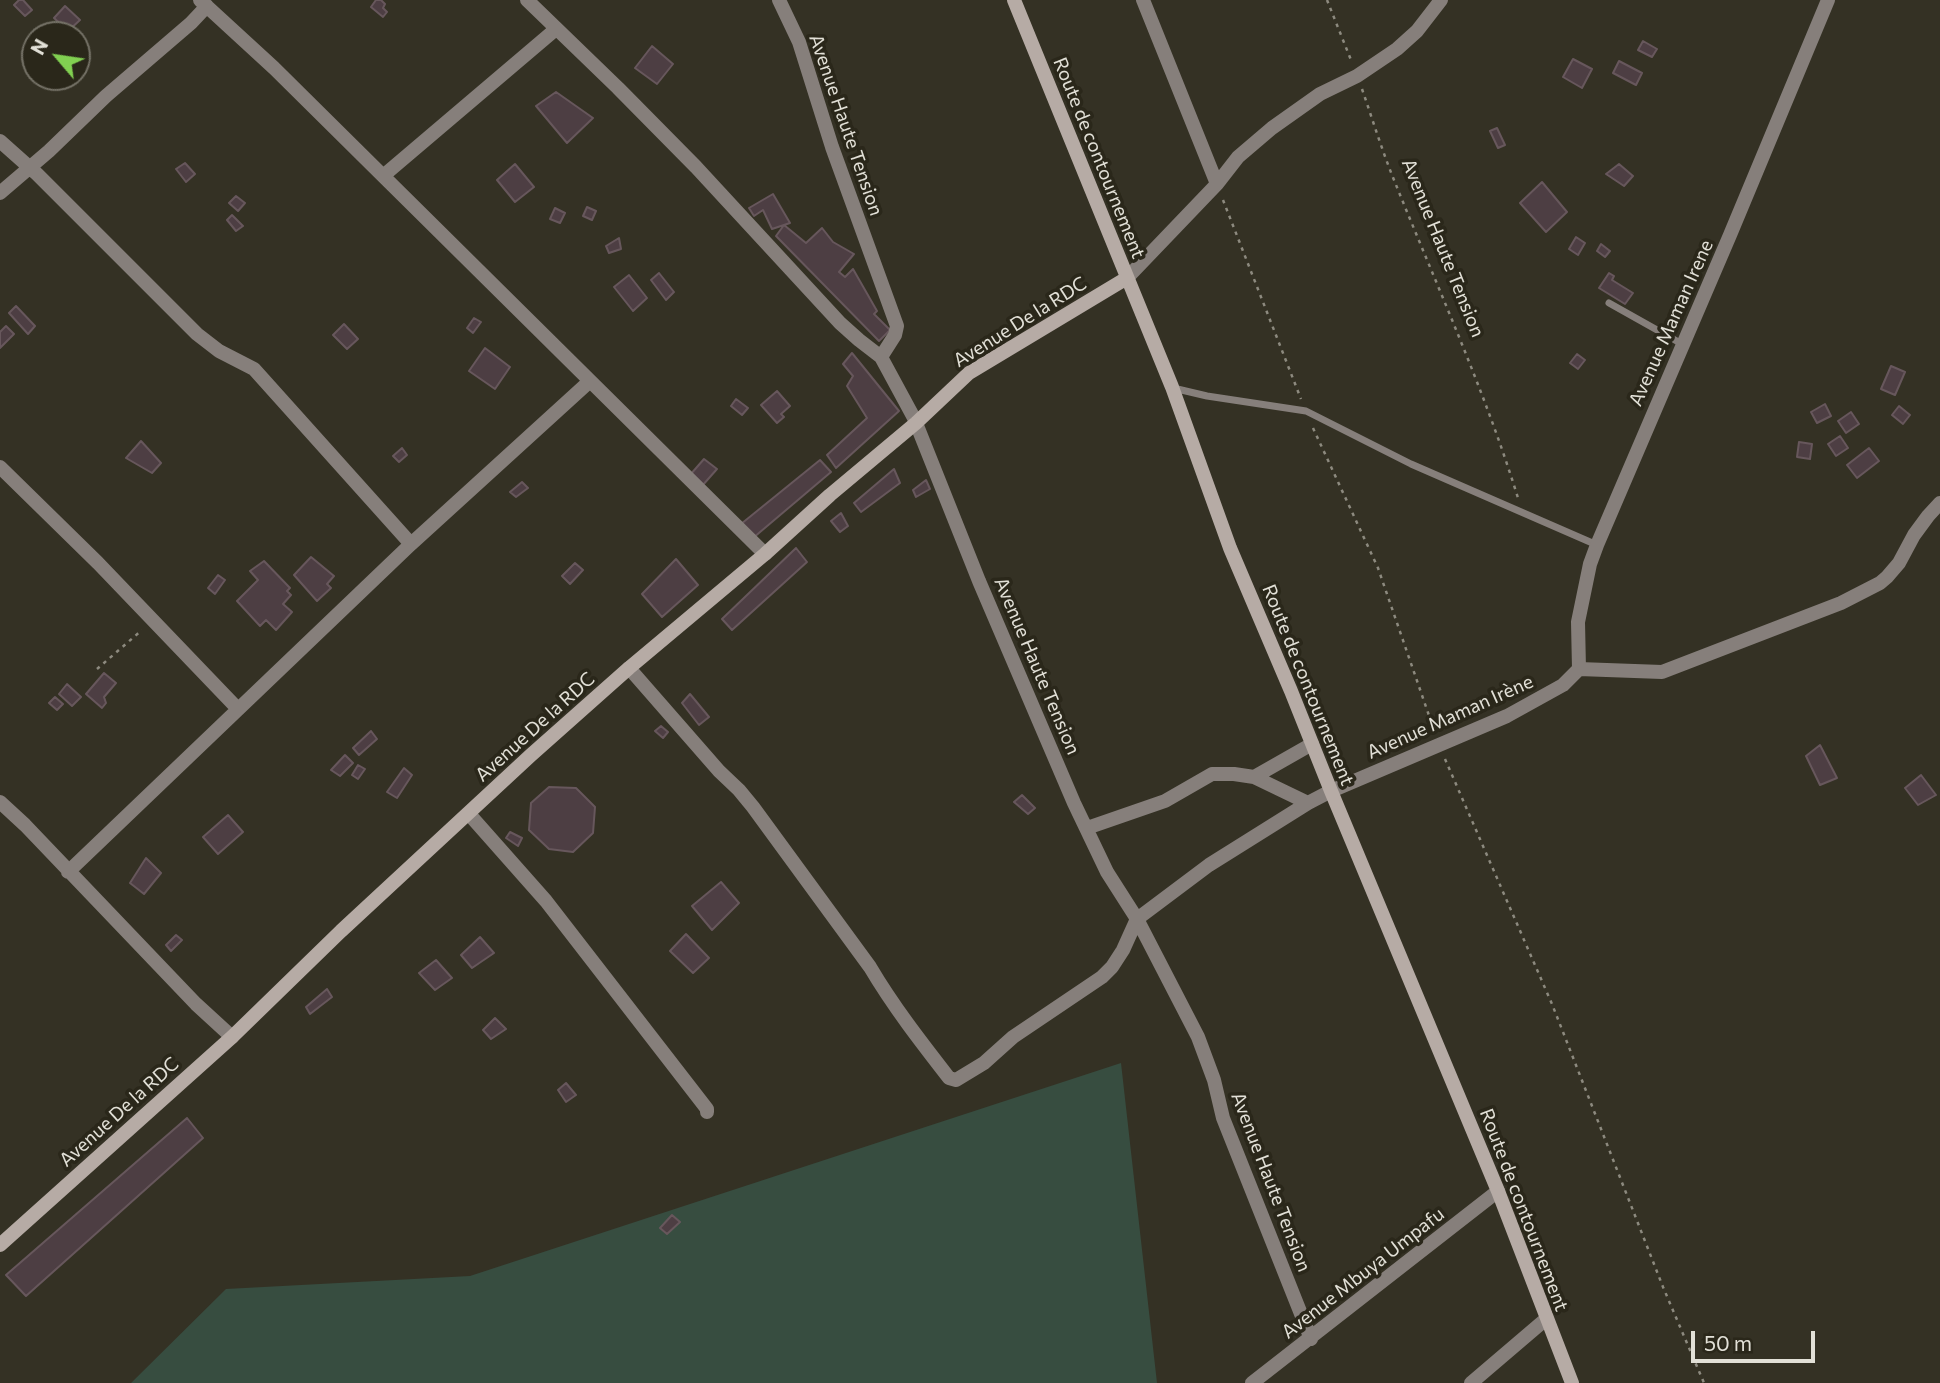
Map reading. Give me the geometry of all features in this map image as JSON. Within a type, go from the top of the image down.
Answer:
[{"type":"street","points":[[527,0],[696,167],[840,323],[881,357]]},
{"type":"street","name":"Avenue Haute Tension","points":[[779,0],[799,42],[832,147],[897,326],[895,335],[881,357],[916,424],[979,581],[1074,803],[1107,872],[1137,919],[1198,1037],[1214,1080],[1223,1118],[1311,1339]]},
{"type":"street","name":"Route de contournement","points":[[1014,0],[1172,387],[1230,548],[1498,1192],[1572,1383]]},
{"type":"street","points":[[1143,0],[1217,184]]},
{"type":"street","points":[[1128,278],[1217,184],[1238,157],[1272,128],[1320,94],[1378,63],[1417,31],[1441,0]]},
{"type":"street","name":"Avenue Maman Irene","points":[[1579,669],[1578,622],[1590,564],[1597,545],[1828,0]]},
{"type":"street","points":[[0,193],[191,23],[203,3],[274,68],[765,554]]},
{"type":"street","points":[[383,176],[556,29]]},
{"type":"street","points":[[0,141],[197,334],[219,351],[254,369],[411,544]]},
{"type":"street","name":"Avenue De la RDC","points":[[0,1245],[232,1037],[531,754],[916,424],[969,373],[1128,278]]},
{"type":"street","points":[[68,872],[411,544],[590,381]]},
{"type":"street","points":[[0,467],[152,618],[237,708]]},
{"type":"street","points":[[1579,669],[1662,671],[1842,603],[1887,577],[1899,563],[1914,535],[1940,503]]},
{"type":"street","points":[[629,668],[753,807],[949,1079],[956,1080],[972,1070],[1013,1037],[1102,977],[1123,950],[1137,919]]},
{"type":"street","name":"Avenue Maman Irène","points":[[1137,919],[1209,864],[1308,803],[1507,716],[1563,685],[1579,669]]},
{"type":"street","points":[[1254,777],[1312,744]]},
{"type":"street","points":[[1087,828],[1165,801],[1212,774],[1254,777],[1308,803]]},
{"type":"street","points":[[0,803],[25,825],[196,1004],[232,1037]]},
{"type":"street","points":[[469,814],[552,909],[707,1112]]},
{"type":"street","name":"Avenue Mbuya Umpafu","points":[[1252,1383],[1498,1192]]},
{"type":"street","points":[[1472,1383],[1546,1319]]},
{"type":"lane","points":[[1609,303],[1682,344]]},
{"type":"lane","points":[[1172,387],[1208,396],[1306,411],[1411,464],[1597,545]]},
{"type":"path","name":"Avenue Haute Tension","points":[[1327,0],[1392,173],[1480,393],[1522,512]]},
{"type":"path","points":[[1217,184],[1306,411],[1378,568],[1439,745],[1552,1004],[1663,1287],[1704,1383]]},
{"type":"path","points":[[97,670],[137,636],[152,618]]},
{"type":"green space","points":[[1121,1063],[1157,1383],[131,1383],[226,1289],[470,1276]]},
{"type":"building","points":[[23,0],[32,10],[25,16],[14,5]]},
{"type":"building","points":[[376,0],[385,4],[383,8],[387,12],[383,17],[371,7]]},
{"type":"building","points":[[65,6],[80,20],[57,21],[54,18]]},
{"type":"building","points":[[1643,41],[1657,49],[1652,57],[1638,50]]},
{"type":"building","points":[[652,46],[673,64],[657,84],[635,68]]},
{"type":"building","points":[[1573,59],[1592,69],[1582,88],[1563,77]]},
{"type":"building","points":[[1619,61],[1642,73],[1636,85],[1613,73]]},
{"type":"building","points":[[556,92],[593,118],[567,143],[536,106]]},
{"type":"building","points":[[1497,128],[1505,145],[1498,148],[1490,131]]},
{"type":"building","points":[[185,163],[195,174],[186,182],[176,169]]},
{"type":"building","points":[[515,164],[534,187],[515,202],[497,180]]},
{"type":"building","points":[[1619,164],[1633,176],[1624,186],[1606,174]]},
{"type":"building","points":[[1542,182],[1567,212],[1546,232],[1520,203]]},
{"type":"building","points":[[773,194],[790,223],[772,229],[763,210],[754,216],[749,208]]},
{"type":"building","points":[[236,196],[245,203],[238,211],[229,203]]},
{"type":"building","points":[[587,207],[596,211],[592,220],[583,216]]},
{"type":"building","points":[[555,208],[565,213],[560,223],[550,219]]},
{"type":"building","points":[[232,215],[243,226],[236,231],[227,220]]},
{"type":"building","points":[[784,225],[806,243],[822,228],[833,242],[854,254],[839,272],[845,277],[853,269],[877,311],[874,314],[890,330],[879,341],[776,236]]},
{"type":"building","points":[[1576,237],[1585,243],[1578,255],[1569,249]]},
{"type":"building","points":[[619,238],[621,249],[609,253],[606,246]]},
{"type":"building","points":[[1601,244],[1610,251],[1605,257],[1597,251]]},
{"type":"building","points":[[659,273],[674,292],[666,300],[651,280]]},
{"type":"building","points":[[1609,273],[1614,276],[1612,280],[1633,293],[1625,304],[1599,288]]},
{"type":"building","points":[[629,275],[647,298],[633,311],[614,287]]},
{"type":"building","points":[[16,306],[35,326],[28,334],[9,313]]},
{"type":"building","points":[[474,318],[481,322],[473,333],[467,328]]},
{"type":"building","points":[[344,324],[358,339],[347,349],[333,335]]},
{"type":"building","points":[[6,326],[14,334],[0,348],[0,332]]},
{"type":"building","points":[[485,348],[510,367],[495,389],[469,371]]},
{"type":"building","points":[[852,353],[899,411],[836,468],[827,455],[867,418],[847,386],[853,376],[843,364]]},
{"type":"building","points":[[1577,354],[1585,360],[1578,369],[1570,363]]},
{"type":"building","points":[[1891,366],[1905,372],[1895,395],[1881,389]]},
{"type":"building","points":[[777,391],[790,406],[781,414],[784,417],[777,423],[761,405]]},
{"type":"building","points":[[736,399],[748,408],[742,415],[731,406]]},
{"type":"building","points":[[1825,404],[1831,416],[1817,423],[1811,412]]},
{"type":"building","points":[[1899,406],[1910,415],[1903,424],[1892,415]]},
{"type":"building","points":[[1851,412],[1859,424],[1846,433],[1838,421]]},
{"type":"building","points":[[1840,436],[1848,448],[1836,456],[1828,444]]},
{"type":"building","points":[[141,441],[161,463],[152,473],[126,458]]},
{"type":"building","points":[[1799,442],[1812,444],[1810,459],[1797,457]]},
{"type":"building","points":[[402,448],[407,455],[399,462],[393,456]]},
{"type":"building","points":[[1869,448],[1879,461],[1857,478],[1847,465]]},
{"type":"building","points":[[704,459],[717,469],[702,486],[690,475]]},
{"type":"building","points":[[820,460],[831,472],[753,538],[741,524]]},
{"type":"building","points":[[894,469],[900,483],[861,512],[854,503]]},
{"type":"building","points":[[926,480],[930,489],[916,497],[913,490]]},
{"type":"building","points":[[522,482],[528,488],[516,497],[510,492]]},
{"type":"building","points":[[841,513],[848,526],[840,532],[831,521]]},
{"type":"building","points":[[796,548],[807,562],[732,630],[722,619]]},
{"type":"building","points":[[311,557],[334,576],[327,584],[331,588],[317,601],[294,575]]},
{"type":"building","points":[[676,559],[698,585],[662,617],[642,594]]},
{"type":"building","points":[[264,561],[290,588],[287,591],[291,595],[283,604],[292,612],[276,630],[266,620],[260,626],[237,601],[258,580],[250,571]]},
{"type":"building","points":[[575,563],[583,570],[570,584],[562,576]]},
{"type":"building","points":[[218,575],[225,580],[215,594],[208,588]]},
{"type":"building","points":[[104,673],[116,683],[104,697],[106,703],[102,708],[86,694]]},
{"type":"building","points":[[67,684],[81,697],[72,706],[59,694]]},
{"type":"building","points":[[690,694],[709,717],[699,725],[682,703]]},
{"type":"building","points":[[55,697],[63,704],[57,710],[49,703]]},
{"type":"building","points":[[661,726],[668,732],[663,738],[655,731]]},
{"type":"building","points":[[371,731],[377,739],[359,755],[353,748]]},
{"type":"building","points":[[1820,745],[1837,778],[1820,785],[1806,756]]},
{"type":"building","points":[[345,755],[353,763],[340,776],[331,770]]},
{"type":"building","points":[[358,765],[365,769],[358,779],[352,775]]},
{"type":"building","points":[[404,768],[412,775],[397,798],[387,792]]},
{"type":"building","points":[[1921,775],[1936,795],[1918,805],[1905,788]]},
{"type":"building","points":[[549,787],[576,788],[595,807],[593,833],[573,852],[549,849],[529,830],[531,803]]},
{"type":"building","points":[[1022,795],[1035,808],[1028,814],[1014,802]]},
{"type":"building","points":[[228,815],[243,832],[218,854],[203,837]]},
{"type":"building","points":[[510,832],[522,838],[518,846],[506,838]]},
{"type":"building","points":[[146,858],[161,873],[144,894],[130,883]]},
{"type":"building","points":[[721,882],[739,903],[712,930],[692,906]]},
{"type":"building","points":[[686,934],[709,958],[693,973],[670,951]]},
{"type":"building","points":[[176,935],[182,940],[171,951],[166,945]]},
{"type":"building","points":[[480,937],[494,953],[472,968],[461,955]]},
{"type":"building","points":[[436,960],[452,978],[435,990],[419,973]]},
{"type":"building","points":[[327,989],[332,997],[310,1014],[306,1007]]},
{"type":"building","points":[[495,1018],[506,1029],[491,1039],[483,1030]]},
{"type":"building","points":[[566,1083],[576,1095],[566,1102],[558,1090]]},
{"type":"building","points":[[187,1118],[203,1138],[26,1296],[6,1275]]},
{"type":"building","points":[[672,1215],[680,1222],[667,1234],[660,1228]]}]
